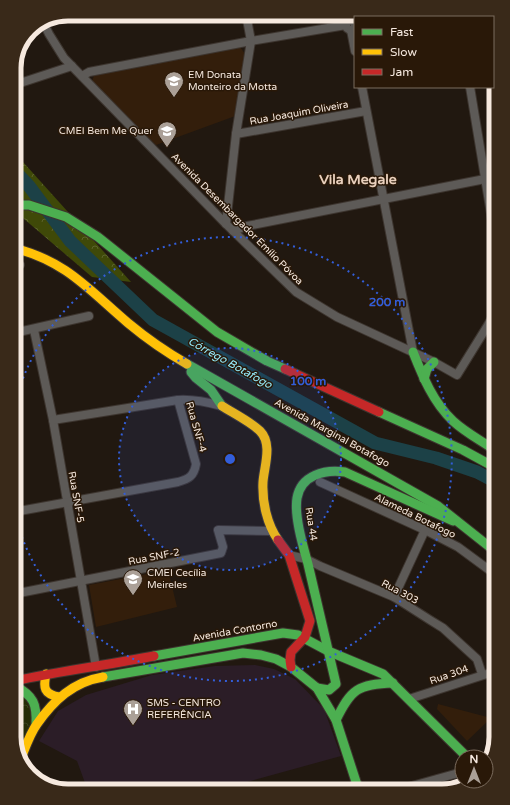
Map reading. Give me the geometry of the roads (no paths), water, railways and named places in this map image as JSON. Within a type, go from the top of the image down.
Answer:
[{"type":"main road","points":[[21,206],[29,205],[66,217],[98,237],[217,332],[267,361],[463,450],[489,464]]},
{"type":"main road","name":"Avenida Marginal Botafogo","points":[[21,250],[38,254],[63,267],[124,320],[151,341],[184,362],[438,506],[489,546]]},
{"type":"main road","points":[[414,352],[424,379],[441,409],[463,429],[489,446]]},
{"type":"main road","points":[[184,362],[196,378],[211,390],[222,406],[253,426],[260,432],[265,440],[267,452],[263,483],[266,513],[272,531],[289,555],[310,621],[305,638],[292,650],[290,658],[292,667]]},
{"type":"main road","points":[[424,379],[427,369],[434,362]]},
{"type":"main road","name":"Rua 44","points":[[336,684],[306,559],[298,515],[297,497],[307,480],[317,473],[327,470],[347,472],[467,528]]},
{"type":"main road","name":"Avenida Contorno","points":[[21,679],[283,633],[292,633],[305,638],[328,651],[382,674],[393,683],[459,749]]},
{"type":"main road","points":[[24,752],[36,725],[59,698],[71,688],[96,678],[243,653],[261,655],[276,659],[292,667],[317,688],[336,720],[357,784]]},
{"type":"main road","points":[[46,674],[44,682],[46,692],[51,696],[59,698]]},
{"type":"main road","points":[[336,720],[342,707],[352,692],[373,683],[393,683]]},
{"type":"main road","points":[[317,688],[329,690],[336,684],[352,692]]},
{"type":"main road","points":[[21,690],[27,694],[35,704],[37,709],[36,725]]},
{"type":"street","points":[[226,224],[236,134],[251,41],[247,21]]},
{"type":"street","points":[[82,76],[89,72],[351,23],[354,44]]},
{"type":"street","name":"Avenida Desembargador Emílio Póvoa","points":[[46,27],[64,58],[226,224],[296,292],[337,317],[414,352],[458,375],[488,325]]},
{"type":"street","points":[[21,83],[72,66]]},
{"type":"street","points":[[362,88],[414,352]]},
{"type":"street","points":[[470,88],[489,203]]},
{"type":"street","name":"Rua Joaquim Oliveira","points":[[236,134],[366,112]]},
{"type":"street","points":[[233,231],[247,226],[485,179]]},
{"type":"street","points":[[21,332],[89,316]]},
{"type":"street","name":"Rua SNF-5","points":[[34,330],[53,420],[66,502],[96,667]]},
{"type":"street","points":[[178,400],[196,400],[222,406]]},
{"type":"street","name":"Rua SNF-4","points":[[21,511],[178,482],[188,479],[195,471],[196,464],[178,400],[53,420]]},
{"type":"street","name":"Alameda Botafogo","points":[[320,482],[425,530],[458,547],[489,570]]},
{"type":"street","name":"Rua SNF-2","points":[[21,593],[221,553],[222,547],[218,530],[272,531]]},
{"type":"street","points":[[394,597],[425,530]]},
{"type":"street","name":"Rua 303","points":[[289,555],[306,559],[394,597],[443,628],[477,659],[482,674]]},
{"type":"street","name":"Rua 304","points":[[409,699],[489,672]]},
{"type":"street","points":[[419,784],[454,774]]},
{"type":"waterway","name":"Córrego Botafogo","points":[[21,177],[70,241],[153,320],[375,443],[436,458],[477,472],[489,478]]},
{"type":"place","name":"EM Donata Monteiro da Motta","points":[[174,98]]},
{"type":"place","name":"CMEI Bem Me Quer","points":[[167,148]]},
{"type":"place","name":"CMEI Cecília Meireles","points":[[133,596]]},
{"type":"place","name":"SMS - CENTRO REFERÊNCIA","points":[[133,726]]},
{"type":"district","name":"Vila Megale","points":[[358,179]]}]
